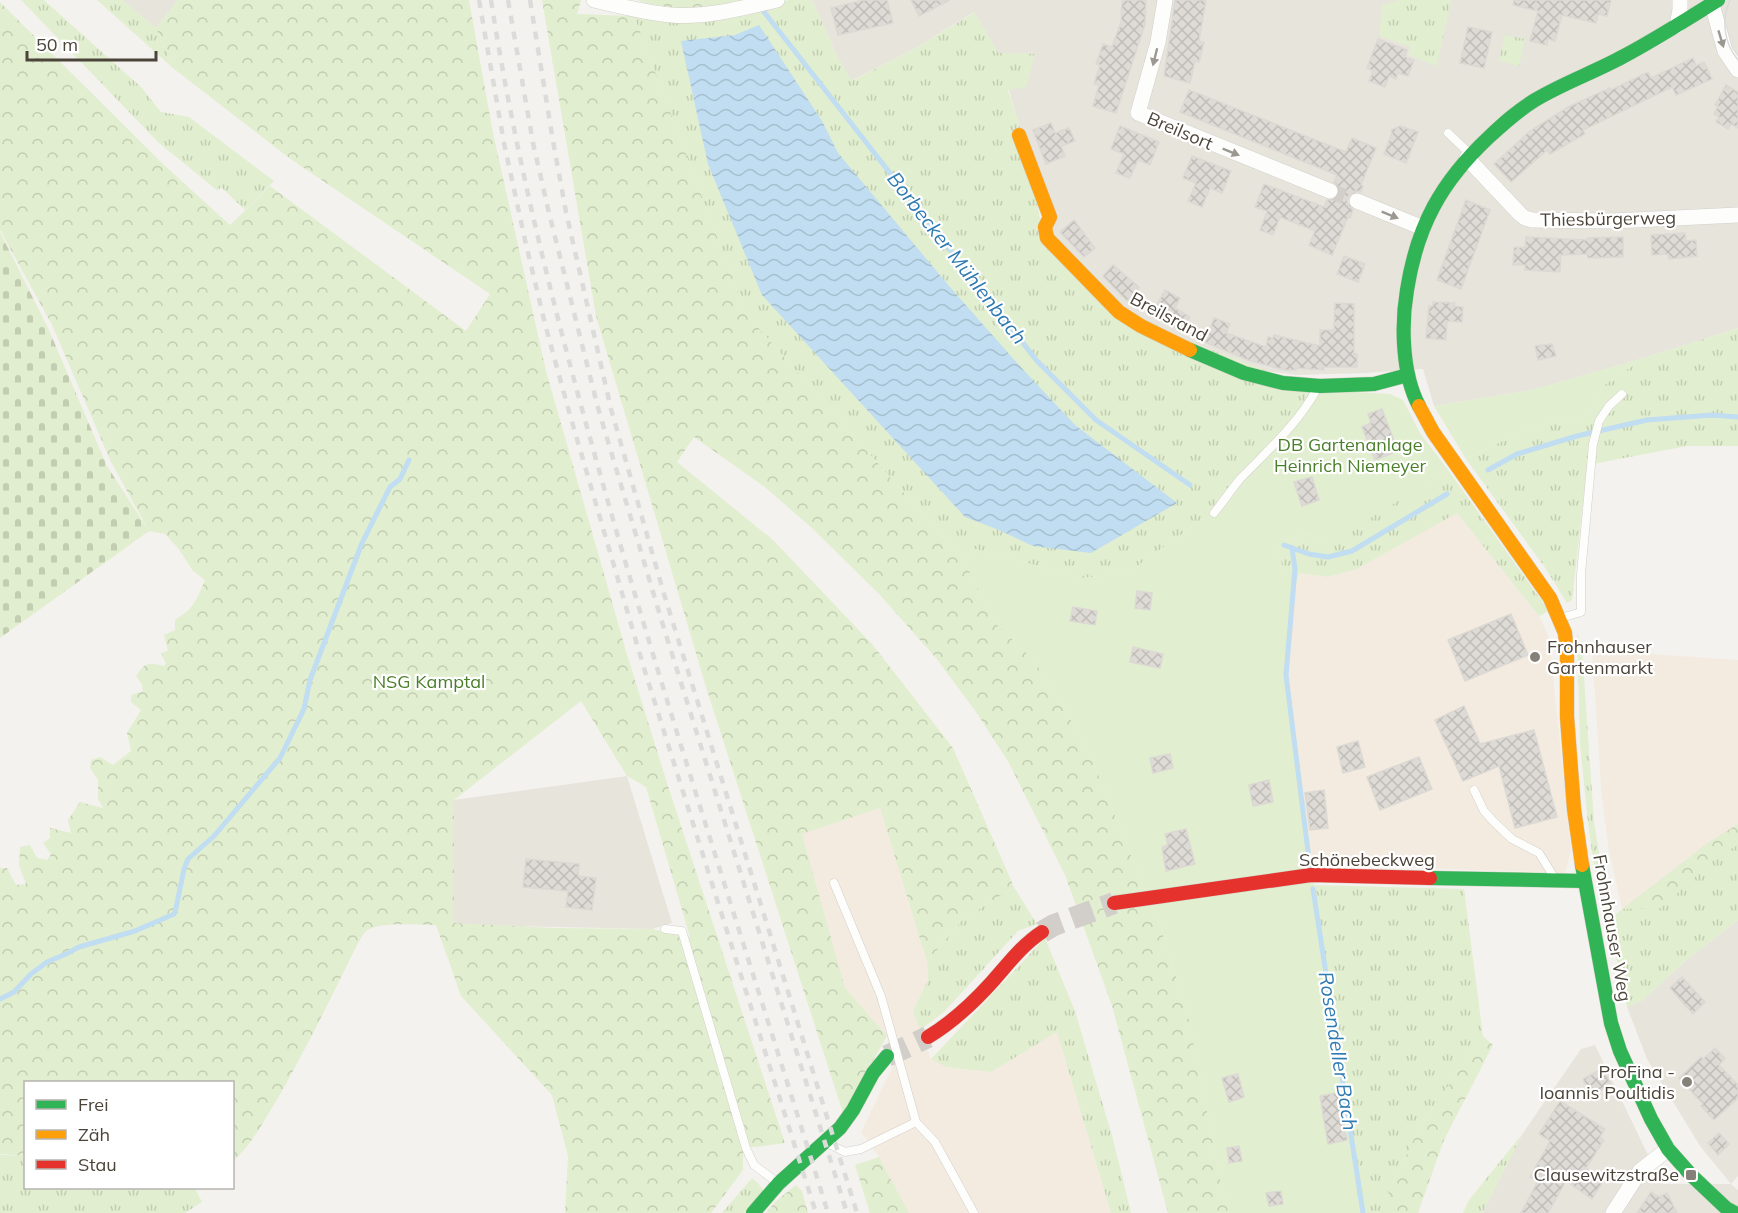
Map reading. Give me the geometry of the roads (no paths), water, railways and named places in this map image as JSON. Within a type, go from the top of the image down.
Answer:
[{"type":"main road","name":"Frohnhauser Weg","points":[[1715,2],[1625,56],[1535,99],[1509,118],[1469,156],[1442,192],[1423,228],[1411,263],[1405,300],[1404,335],[1408,375],[1414,396],[1432,432],[1550,598],[1560,619],[1565,633],[1567,656],[1567,717],[1574,809],[1584,881],[1611,1023],[1620,1051],[1650,1119],[1668,1149],[1691,1176],[1728,1211]]},
{"type":"main road","name":"Breilsrand","points":[[1019,135],[1050,216],[1045,227],[1047,238],[1119,312],[1141,326],[1208,359],[1244,373],[1283,383],[1320,386],[1374,384],[1408,375]]},
{"type":"main road","name":"Schönebeckweg","points":[[1114,903],[1311,875],[1584,881]]},
{"type":"main road","points":[[928,1037],[956,1018],[991,983],[1022,946],[1042,932]]},
{"type":"main road","points":[[753,1213],[779,1184],[826,1143],[847,1120],[873,1074],[887,1056]]},
{"type":"street","points":[[594,0],[674,16],[699,15],[745,8],[777,0]]},
{"type":"street","name":"Breilsort","points":[[1165,0],[1158,42],[1138,113],[1330,191]]},
{"type":"street","points":[[1677,26],[1680,0]]},
{"type":"street","points":[[1715,2],[1725,51],[1738,70]]},
{"type":"street","name":"Thiesbürgerweg","points":[[1469,156],[1520,214],[1532,220],[1613,221],[1738,215]]},
{"type":"street","points":[[1357,201],[1423,228]]},
{"type":"street","points":[[1613,1213],[1640,1172],[1668,1149]]},
{"type":"lane","points":[[1448,134],[1469,156]]},
{"type":"lane","points":[[1214,513],[1239,481],[1285,435],[1320,386]]},
{"type":"lane","points":[[1560,619],[1581,612],[1581,574],[1593,444],[1599,421],[1609,406],[1622,394]]},
{"type":"lane","points":[[1474,790],[1484,811],[1512,839],[1539,853],[1556,881]]},
{"type":"lane","points":[[834,883],[881,996],[916,1122],[935,1142],[974,1213]]},
{"type":"lane","points":[[665,929],[682,931],[746,1148],[754,1165],[779,1184]]},
{"type":"lane","points":[[826,1143],[845,1152],[861,1149],[916,1122]]},
{"type":"water","points":[[759,25],[822,121],[838,153],[949,286],[1075,425],[1177,503],[1091,553],[1033,546],[965,517],[762,295],[708,164],[681,41],[735,35]]},
{"type":"waterway","name":"Borbecker Mühlenbach","points":[[761,8],[1037,361],[1096,420],[1190,485]]},
{"type":"waterway","name":"Borbecker Mühlenbach","points":[[1488,470],[1517,454],[1577,436],[1647,420],[1712,415],[1738,417]]},
{"type":"waterway","points":[[0,999],[14,992],[31,974],[47,962],[79,947],[135,931],[174,914],[188,859],[214,836],[280,758],[304,709],[310,680],[362,543],[390,487],[400,479],[409,460]]},
{"type":"waterway","name":"Borbecker Mühlenbach","points":[[1284,545],[1309,554],[1328,557],[1352,551],[1447,494]]},
{"type":"waterway","name":"Rosendeller Bach","points":[[1292,548],[1295,569],[1286,675],[1310,867]]},
{"type":"waterway","name":"Rosendeller Bach","points":[[1313,889],[1363,1213]]},
{"type":"tunnel","points":[[1330,191],[1357,201]]},
{"type":"tunnel","points":[[1042,932],[1054,925],[1114,903]]},
{"type":"tunnel","points":[[887,1056],[928,1037]]},
{"type":"tram line","points":[[1730,0],[1725,15],[1725,31],[1738,60]]},
{"type":"railway","points":[[479,0],[504,143],[525,240],[570,415],[643,665],[816,1213]]},
{"type":"railway","points":[[491,0],[516,140],[548,279],[584,417],[673,719],[828,1213]]},
{"type":"railway","points":[[508,0],[533,143],[598,408],[662,622],[847,1213]]},
{"type":"railway","points":[[530,0],[566,212],[611,409],[664,594],[857,1213]]},
{"type":"place","name":"Frohnhauser Gartenmarkt","points":[[1535,657]]},
{"type":"place","name":"ProFina - Ioannis Poultidis","points":[[1687,1082]]},
{"type":"place","name":"Clausewitzstraße","points":[[1691,1175]]},
{"type":"park label","name":"DB Gartenanlage Heinrich Niemeyer","points":[[1350,455]]},
{"type":"park label","name":"NSG Kamptal","points":[[429,682]]}]
